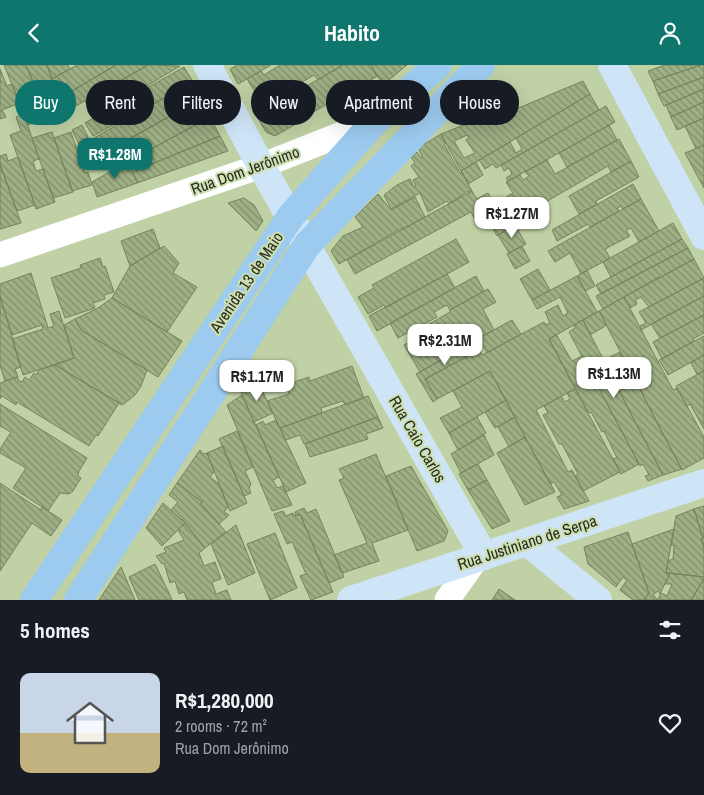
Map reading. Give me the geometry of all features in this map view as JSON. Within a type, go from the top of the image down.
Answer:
[{"type":"main road","name":"Avenida 13 de Maio","points":[[421,80],[438,65]]},
{"type":"main road","name":"Avenida 13 de Maio","points":[[78,600],[307,245],[481,65]]},
{"type":"main road","name":"Avenida 13 de Maio","points":[[34,600],[291,216],[371,125]]},
{"type":"street","points":[[207,65],[291,216]]},
{"type":"street","points":[[612,65],[704,236]]},
{"type":"street","name":"Rua Dom Jerônimo","points":[[0,255],[262,165],[365,125]]},
{"type":"street","name":"Rua Caio Carlos","points":[[291,216],[480,557]]},
{"type":"street","name":"Rua Justiniano de Serpa","points":[[350,600],[704,483]]},
{"type":"street","points":[[527,542],[598,600]]},
{"type":"street","points":[[447,600],[480,557]]},
{"type":"building","points":[[4,65],[26,65],[32,80],[15,80],[15,92]]},
{"type":"building","points":[[26,65],[47,65],[53,80],[32,80]]},
{"type":"building","points":[[47,65],[68,65],[70,69],[52,79]]},
{"type":"building","points":[[77,65],[116,65],[91,80],[86,80],[86,83],[76,89],[76,80],[52,79]]},
{"type":"building","points":[[116,65],[148,65],[122,80],[91,80]]},
{"type":"building","points":[[148,65],[180,66],[154,82],[154,80],[122,80]]},
{"type":"building","points":[[237,65],[271,65],[241,82],[241,80],[236,80],[230,69]]},
{"type":"building","points":[[280,65],[343,65],[318,80],[314,75],[306,80],[251,80],[251,85],[247,79],[261,71],[264,75]]},
{"type":"building","points":[[343,65],[371,65],[377,76],[371,80],[326,80],[326,105],[316,110],[316,81]]},
{"type":"building","points":[[371,65],[407,65],[389,80],[380,80]]},
{"type":"building","points":[[665,65],[701,65],[653,81],[648,71]]},
{"type":"building","points":[[704,65],[704,77],[658,94],[653,81]]},
{"type":"building","points":[[184,67],[192,80],[164,80],[164,98],[154,104],[154,84]]},
{"type":"building","points":[[0,69],[7,86],[12,84],[15,91],[15,105],[2,110],[6,117],[0,119]]},
{"type":"building","points":[[704,77],[704,89],[664,106],[658,94]]},
{"type":"building","points":[[583,81],[590,94],[461,171],[441,134],[464,125],[519,125],[519,108]],"holes":[[[467,135],[469,138],[466,140],[475,153],[464,158],[454,141]]]},
{"type":"building","points":[[86,83],[86,100],[76,106],[76,89]]},
{"type":"building","points":[[704,89],[704,102],[671,117],[666,105]]},
{"type":"building","points":[[590,94],[599,110],[496,168],[493,164],[485,169],[479,160],[510,142],[516,153],[522,149],[516,138]]},
{"type":"building","points":[[164,98],[164,119],[154,125],[154,104]]},
{"type":"building","points":[[704,102],[704,118],[677,130],[671,117]]},
{"type":"building","points":[[606,106],[615,122],[508,181],[506,178],[512,174],[509,168],[504,171],[501,165]]},
{"type":"building","points":[[704,118],[704,145],[696,149],[685,126]]},
{"type":"building","points":[[164,120],[164,125],[195,125],[126,163],[117,146]]},
{"type":"building","points":[[19,125],[28,125],[39,159],[33,161],[36,171],[43,169],[55,202],[36,209],[10,135],[21,131]]},
{"type":"building","points":[[82,125],[90,141],[80,146],[72,130]]},
{"type":"building","points":[[86,125],[113,125],[93,136]]},
{"type":"building","points":[[117,125],[154,125],[102,154],[100,150],[84,159],[80,146]]},
{"type":"building","points":[[195,125],[214,125],[220,136],[146,166],[140,155]]},
{"type":"building","points":[[262,125],[294,125],[275,136],[266,132]]},
{"type":"building","points":[[609,125],[617,140],[567,167],[559,153]]},
{"type":"building","points":[[52,132],[73,192],[53,198],[32,138]]},
{"type":"building","points":[[71,132],[85,173],[88,172],[92,185],[72,191],[54,138]]},
{"type":"building","points":[[441,134],[446,143],[444,144],[472,191],[469,193],[468,191],[449,204],[447,201],[428,212],[420,193],[391,209],[384,195],[397,185],[410,179],[414,187],[416,186],[413,180],[419,177],[411,166],[415,163],[411,157],[417,152],[421,158],[422,156],[418,148]]},
{"type":"building","points":[[220,136],[228,151],[137,183],[133,172]]},
{"type":"building","points":[[619,139],[631,161],[611,172],[608,166],[518,216],[506,197],[513,193],[506,182],[520,175],[523,180],[529,176],[525,172],[547,160],[555,174]]},
{"type":"building","points":[[704,145],[704,188],[685,153]]},
{"type":"building","points":[[6,154],[8,161],[18,157],[35,205],[17,211],[0,164],[0,156]]},
{"type":"building","points":[[129,161],[137,183],[97,197],[92,182]]},
{"type":"building","points":[[631,161],[639,177],[596,201],[597,204],[579,214],[569,196]]},
{"type":"building","points":[[476,162],[483,175],[468,184],[461,171]]},
{"type":"building","points":[[0,164],[21,223],[0,229]]},
{"type":"building","points":[[633,184],[641,199],[623,209],[621,206],[617,208],[619,211],[590,227],[588,224],[557,241],[552,230]]},
{"type":"building","points":[[472,191],[488,219],[478,225],[471,212],[355,274],[347,260]]},
{"type":"building","points":[[488,193],[509,228],[497,236],[477,199]]},
{"type":"building","points":[[378,194],[391,210],[415,197],[425,217],[339,264],[331,251],[343,236],[363,227],[355,217]]},
{"type":"building","points":[[244,198],[254,205],[263,221],[256,231],[228,203]]},
{"type":"building","points":[[641,199],[659,231],[639,242],[631,228],[626,230],[630,236],[605,249],[610,258],[581,274],[570,253],[555,262],[548,251]]},
{"type":"building","points":[[673,223],[682,239],[611,277],[603,262]]},
{"type":"building","points":[[515,225],[526,244],[509,253],[498,235]]},
{"type":"building","points":[[153,229],[160,248],[130,266],[121,241]]},
{"type":"building","points":[[456,239],[469,262],[385,308],[384,305],[368,314],[358,297],[374,288],[372,285]]},
{"type":"building","points":[[682,239],[688,248],[601,294],[596,285]]},
{"type":"building","points":[[164,246],[179,263],[173,273],[197,287],[167,332],[112,298],[130,266]]},
{"type":"building","points":[[522,246],[530,261],[515,269],[507,254]]},
{"type":"building","points":[[688,248],[694,259],[603,309],[596,296]]},
{"type":"building","points":[[100,258],[103,267],[105,266],[114,292],[104,295],[105,299],[93,303],[95,308],[65,318],[51,278],[81,268],[80,265]]},
{"type":"building","points":[[694,259],[704,278],[649,307],[641,297],[635,300],[637,304],[630,308],[624,297]]},
{"type":"building","points":[[538,269],[550,290],[532,300],[520,279]]},
{"type":"building","points":[[587,270],[595,286],[585,291],[577,276]]},
{"type":"building","points":[[31,273],[48,328],[54,326],[50,314],[59,311],[74,358],[23,375],[12,339],[43,329],[42,325],[12,335],[0,296],[0,284]]},
{"type":"building","points":[[447,274],[455,288],[377,331],[369,316]]},
{"type":"building","points":[[476,276],[484,291],[450,310],[447,305],[434,312],[437,317],[398,338],[390,323]]},
{"type":"building","points":[[577,276],[597,312],[549,339],[575,389],[536,410],[568,472],[572,470],[589,501],[564,509],[557,497],[562,495],[554,482],[550,484],[490,371],[437,399],[425,379],[479,350],[482,355],[544,322],[546,325],[550,323],[545,312],[558,305],[563,316],[568,313],[560,297],[537,309],[532,300]]},
{"type":"building","points":[[704,278],[704,296],[641,330],[640,326],[646,323],[639,312]]},
{"type":"building","points":[[488,289],[496,302],[483,309],[494,330],[420,372],[404,345],[420,336],[417,331]]},
{"type":"building","points":[[0,296],[21,367],[15,369],[18,377],[5,381],[0,365]]},
{"type":"building","points":[[704,296],[704,315],[660,338],[651,324]]},
{"type":"building","points":[[624,297],[673,390],[677,388],[704,437],[704,458],[682,470],[599,311]]},
{"type":"building","points":[[112,298],[182,341],[158,377],[81,330],[75,319],[98,308]]},
{"type":"building","points":[[599,311],[607,325],[590,335],[583,320]]},
{"type":"building","points":[[704,315],[704,333],[693,339],[694,341],[662,359],[653,342]]},
{"type":"building","points":[[75,319],[81,330],[147,370],[141,386],[135,395],[122,405],[55,365],[74,358],[64,325]]},
{"type":"building","points":[[512,320],[521,334],[487,353],[479,338]]},
{"type":"building","points":[[583,320],[663,475],[648,481],[645,476],[649,475],[643,464],[640,466],[569,332],[575,328],[574,325]]},
{"type":"building","points":[[556,334],[572,361],[582,356],[639,464],[621,474],[613,459],[617,458],[604,431],[602,432],[591,412],[589,413],[549,339]]},
{"type":"building","points":[[704,336],[704,355],[668,375],[659,360]]},
{"type":"building","points":[[474,341],[479,350],[425,379],[437,399],[433,402],[416,374]]},
{"type":"building","points":[[620,352],[634,377],[617,386],[604,360]]},
{"type":"building","points":[[704,355],[704,371],[697,374],[691,363]]},
{"type":"building","points":[[55,365],[119,403],[98,436],[96,435],[89,446],[17,402],[16,405],[2,396],[0,399],[0,383],[17,377],[22,382],[25,377],[29,380],[39,370]]},
{"type":"building","points":[[352,366],[364,398],[345,405],[343,401],[321,408],[322,413],[280,428],[267,401],[289,394],[285,385],[309,377],[310,381]]},
{"type":"building","points":[[490,371],[506,400],[449,433],[440,418],[462,407],[453,391]]},
{"type":"building","points":[[704,371],[704,429],[690,404],[687,406],[676,386]]},
{"type":"building","points":[[258,382],[273,413],[254,422],[241,392]]},
{"type":"building","points":[[637,383],[682,469],[663,475],[619,391]]},
{"type":"building","points":[[575,389],[620,472],[583,491],[575,476],[578,474],[562,444],[559,444],[543,415],[548,413],[544,406],[561,396],[565,402],[570,399],[567,393]]},
{"type":"building","points":[[242,395],[279,477],[273,480],[277,488],[283,486],[292,505],[272,511],[227,405]]},
{"type":"building","points":[[368,396],[378,417],[304,444],[300,435],[286,440],[280,428]]},
{"type":"building","points":[[506,400],[515,417],[495,428],[485,412]]},
{"type":"building","points":[[0,404],[87,458],[79,471],[78,476],[81,478],[73,491],[69,494],[60,493],[48,511],[13,488],[26,468],[0,453],[0,449],[11,432],[0,426]]},
{"type":"building","points":[[378,417],[383,428],[366,434],[368,439],[310,457],[305,444]]},
{"type":"building","points":[[477,417],[486,433],[458,450],[449,433]]},
{"type":"building","points":[[515,417],[525,437],[509,447],[498,427]]},
{"type":"building","points":[[276,420],[306,483],[286,492],[256,425],[263,421],[265,425]]},
{"type":"building","points":[[237,431],[253,467],[245,471],[251,484],[249,488],[251,493],[244,496],[219,439]]},
{"type":"building","points":[[484,435],[494,455],[461,473],[451,454]]},
{"type":"building","points":[[525,437],[555,492],[525,505],[497,453]]},
{"type":"building","points":[[223,446],[247,503],[230,511],[207,453]]},
{"type":"building","points":[[200,450],[203,454],[207,453],[214,472],[210,477],[219,484],[228,507],[224,512],[229,515],[219,524],[201,504],[202,502],[177,483]]},
{"type":"building","points":[[376,454],[408,530],[372,543],[379,561],[342,573],[334,555],[367,543],[339,480],[344,478],[339,469]]},
{"type":"building","points":[[478,464],[487,480],[468,490],[459,474]]},
{"type":"building","points":[[411,466],[448,531],[444,541],[417,551],[386,476]]},
{"type":"building","points":[[487,480],[510,521],[492,529],[468,490]]},
{"type":"building","points":[[0,483],[41,510],[42,507],[62,520],[51,536],[32,523],[0,571]]},
{"type":"building","points":[[177,483],[202,502],[201,504],[226,532],[205,548],[182,519],[171,510],[178,502],[169,495]]},
{"type":"building","points":[[163,503],[185,523],[162,546],[146,528]]},
{"type":"building","points":[[704,506],[704,548],[701,539],[703,538],[694,509]]},
{"type":"building","points":[[304,508],[307,513],[316,509],[344,577],[329,583],[300,514],[296,516],[295,512]]},
{"type":"building","points":[[694,509],[703,538],[701,539],[704,548],[704,577],[666,573],[668,561],[673,559],[674,546],[671,545],[676,516]]},
{"type":"building","points":[[283,511],[286,516],[293,513],[294,516],[300,514],[333,592],[311,600],[300,576],[306,574],[292,542],[287,544],[274,514]]},
{"type":"building","points":[[185,523],[205,548],[199,553],[204,566],[215,562],[221,579],[212,582],[216,594],[227,590],[231,600],[187,600],[184,592],[179,594],[175,581],[170,583],[164,563],[162,564],[156,556],[166,552],[164,548],[184,540],[178,530]]},
{"type":"building","points":[[236,525],[255,573],[228,585],[211,544]]},
{"type":"building","points":[[674,529],[666,573],[670,573],[660,594],[658,591],[653,595],[658,600],[644,600],[649,593],[632,544]]},
{"type":"building","points":[[628,532],[649,593],[644,600],[633,600],[620,590],[627,580],[623,577],[616,587],[588,564],[584,547]]},
{"type":"building","points":[[275,533],[297,588],[270,600],[247,544]]},
{"type":"building","points":[[155,564],[172,600],[139,600],[129,577]]},
{"type":"building","points":[[121,567],[135,600],[99,600]]},
{"type":"building","points":[[670,573],[704,577],[704,579],[691,600],[658,600],[661,593],[667,596],[672,584],[665,584]]},
{"type":"building","points":[[704,579],[704,600],[691,600]]},
{"type":"building","points":[[499,589],[515,600],[492,600]]}]
